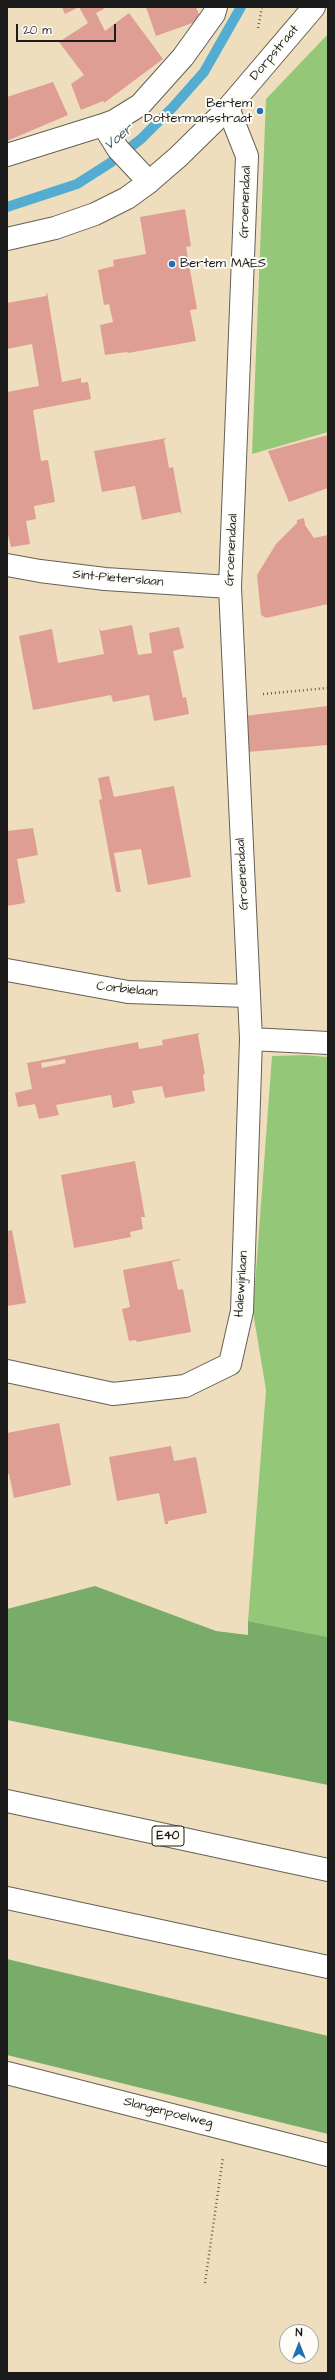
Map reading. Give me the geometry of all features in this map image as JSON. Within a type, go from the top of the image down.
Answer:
[{"type":"main road","points":[[7,155],[114,121],[140,105],[183,57],[214,14],[216,7]]},
{"type":"main road","name":"Dorpstraat","points":[[7,239],[55,228],[95,214],[127,198],[149,182],[178,157],[228,108],[314,7]]},
{"type":"main road","name":"Groenendaal","points":[[228,108],[247,156],[230,587],[248,996]]},
{"type":"main road","points":[[103,125],[123,155],[149,182]]},
{"type":"main road","name":"Sint-Pieterslaan","points":[[7,565],[105,579],[230,587]]},
{"type":"main road","name":"Corbielaan","points":[[7,970],[128,992],[248,996]]},
{"type":"main road","name":"Halewijnlaan","points":[[7,1371],[113,1394],[185,1386],[230,1364],[242,1311],[251,1039],[248,996]]},
{"type":"main road","points":[[251,1039],[328,1043]]},
{"type":"main road","name":"E40","points":[[7,1801],[328,1870]]},
{"type":"main road","points":[[7,1898],[328,1966]]},
{"type":"main road","name":"Slangenpoelweg","points":[[7,2073],[328,2155]]},
{"type":"path","points":[[234,696],[328,688]]},
{"type":"path","points":[[205,2283],[227,2129]]},
{"type":"green space","points":[[328,34],[328,432],[252,454],[266,99]]},
{"type":"green space","points":[[304,1055],[328,1057],[328,1637],[248,1621],[266,1390],[253,1312],[272,1056]]},
{"type":"green space","points":[[95,1586],[216,1631],[248,1635],[248,1621],[328,1637],[328,1785],[7,1720],[7,1609]]},
{"type":"green space","points":[[7,1959],[328,2036],[328,2134],[7,2055]]},
{"type":"building","points":[[62,7],[79,7],[65,14]]},
{"type":"building","points":[[79,7],[103,7],[104,9],[96,13],[105,31],[129,13],[163,59],[104,103],[103,101],[81,110],[71,84],[84,75],[59,42],[88,23]]},
{"type":"building","points":[[146,7],[196,7],[201,20],[156,36]]},
{"type":"building","points":[[53,82],[68,115],[7,141],[7,97]]},
{"type":"building","points":[[185,209],[191,246],[186,247],[197,309],[190,310],[196,341],[128,353],[105,355],[100,325],[113,322],[109,304],[104,305],[98,270],[114,266],[113,260],[146,254],[140,217]]},
{"type":"building","points":[[47,292],[62,382],[81,378],[81,383],[88,382],[91,399],[33,410],[41,461],[48,460],[55,502],[34,506],[36,519],[26,521],[30,544],[11,547],[7,531],[7,392],[39,386],[32,344],[7,349],[7,303],[46,296]]},
{"type":"building","points":[[328,435],[328,488],[289,502],[268,451]]},
{"type":"building","points":[[167,438],[164,440],[169,468],[173,467],[182,515],[180,512],[142,520],[135,486],[102,492],[94,451]]},
{"type":"building","points":[[304,518],[305,525],[314,538],[328,535],[328,604],[266,618],[261,615],[257,575],[276,544],[297,523],[297,520]]},
{"type":"building","points":[[132,625],[138,655],[152,653],[149,633],[179,627],[184,648],[173,651],[183,698],[186,697],[189,714],[154,721],[149,695],[113,702],[111,695],[33,710],[19,636],[52,629],[58,663],[104,654],[99,628],[101,631]]},
{"type":"building","points":[[328,706],[328,745],[248,752],[244,716]]},
{"type":"building","points":[[109,776],[114,797],[174,786],[191,877],[148,885],[141,849],[114,853],[121,892],[116,892],[99,800],[102,799],[98,778]]},
{"type":"building","points":[[33,828],[38,855],[17,859],[25,903],[7,906],[7,831]]},
{"type":"building","points":[[200,1033],[198,1035],[205,1074],[203,1075],[205,1091],[165,1098],[162,1086],[132,1091],[135,1103],[113,1108],[111,1095],[56,1105],[59,1115],[39,1119],[35,1104],[18,1107],[15,1093],[32,1089],[27,1063],[138,1042],[139,1049],[163,1045],[162,1040]],"holes":[[[65,1059],[66,1063],[42,1068],[41,1063]]]},
{"type":"building","points":[[135,1161],[145,1217],[141,1217],[143,1229],[130,1232],[131,1237],[74,1248],[61,1175]]},
{"type":"building","points":[[12,1230],[26,1303],[7,1306],[7,1231]]},
{"type":"building","points":[[180,1259],[172,1262],[178,1290],[183,1289],[191,1332],[137,1342],[136,1340],[129,1341],[122,1309],[130,1307],[123,1270]]},
{"type":"building","points":[[59,1423],[71,1485],[14,1498],[9,1474],[7,1474],[7,1433]]},
{"type":"building","points":[[171,1446],[174,1461],[196,1457],[207,1513],[168,1521],[168,1524],[165,1524],[159,1493],[117,1501],[109,1457]]},
{"type":"waterway","name":"Voer","points":[[7,207],[77,184],[110,163],[141,139],[173,107],[204,72],[241,7]]},
{"type":"place","name":"Bertem Dottermansstraat","points":[[260,111]]},
{"type":"place","name":"Bertem MAES","points":[[172,264]]}]
